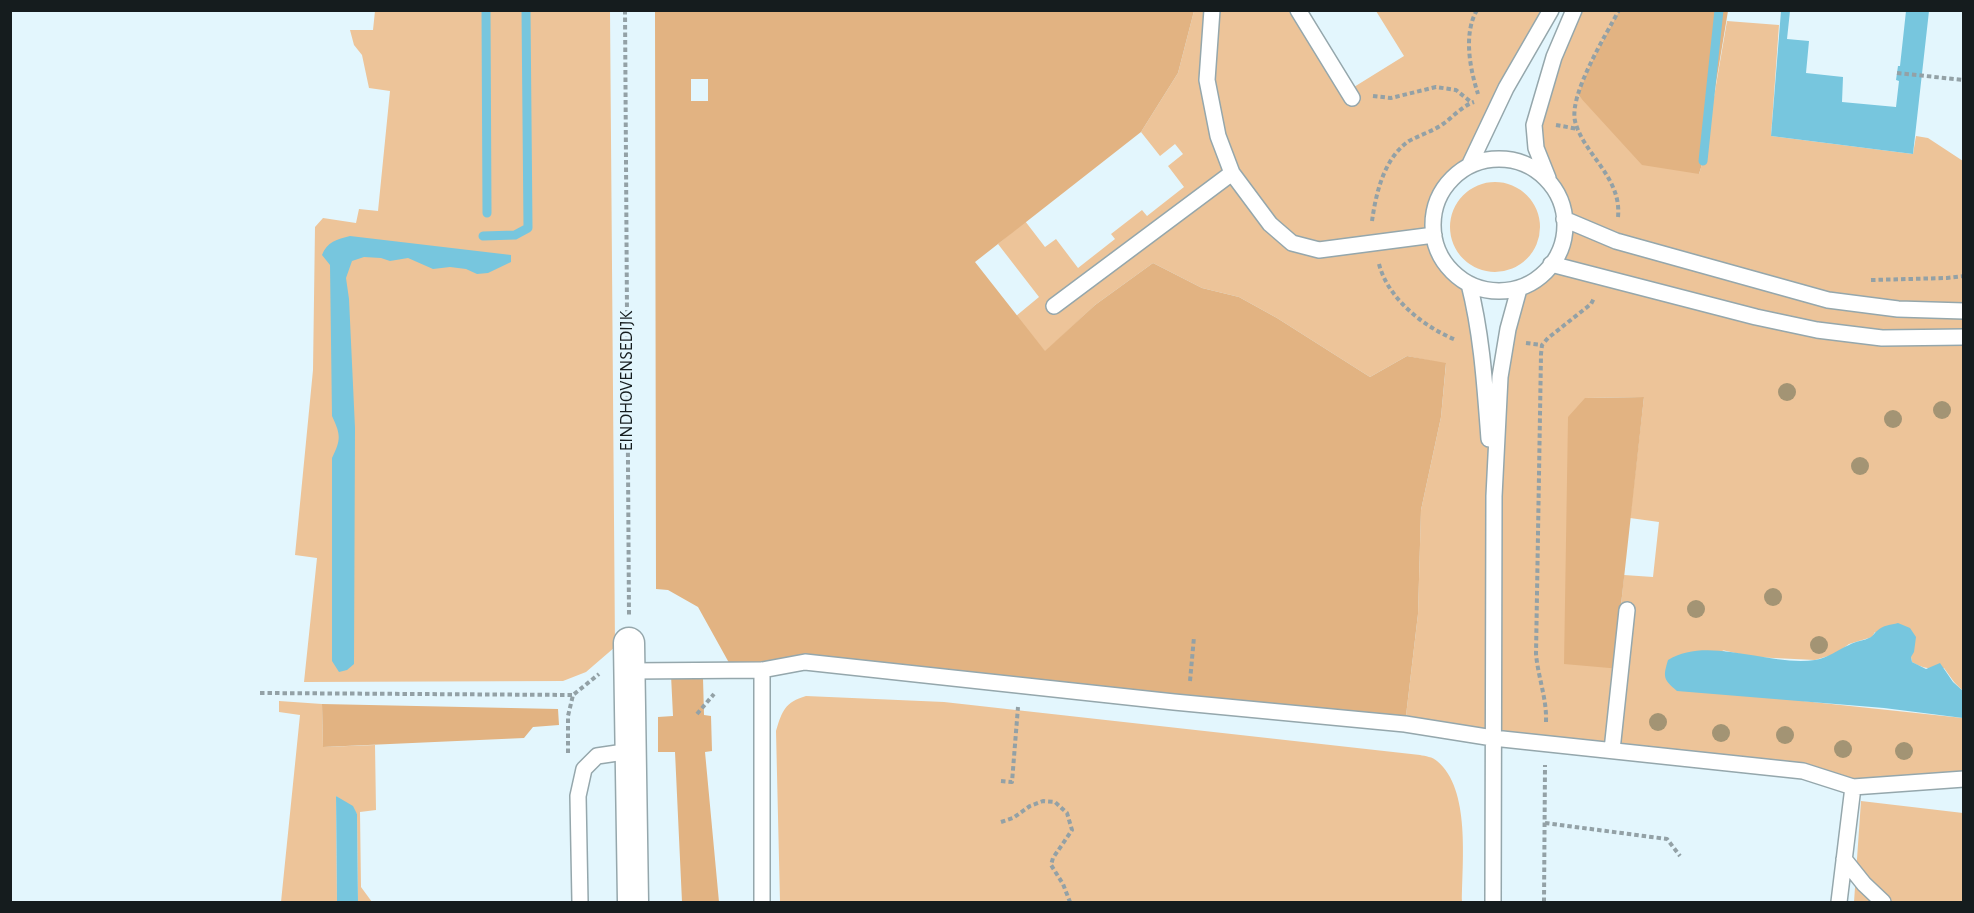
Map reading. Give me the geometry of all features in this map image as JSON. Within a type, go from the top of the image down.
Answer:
[{"type":"street","points":[[629,657],[633,903]]},
{"type":"lane","points":[[1212,10],[1207,80],[1218,136],[1232,173],[1270,224],[1292,243],[1319,250],[1434,235]]},
{"type":"lane","points":[[1298,10],[1352,98]]},
{"type":"lane","points":[[1469,166],[1506,88],[1551,10]]},
{"type":"lane","points":[[1550,181],[1529,165],[1504,158],[1478,161],[1455,174],[1439,195],[1432,219],[1435,245],[1448,268],[1469,284],[1494,292],[1520,289],[1542,276],[1558,255],[1565,230],[1562,204],[1536,148],[1534,125],[1554,57],[1574,10]]},
{"type":"lane","points":[[1054,306],[1232,173]]},
{"type":"lane","points":[[1564,219],[1616,241],[1828,300],[1898,309],[1964,311]]},
{"type":"lane","points":[[1551,264],[1756,317],[1817,330],[1882,338],[1964,337]]},
{"type":"lane","points":[[1469,284],[1475,309],[1482,364],[1494,496]]},
{"type":"lane","points":[[1493,903],[1494,496],[1500,377],[1508,329],[1520,289]]},
{"type":"lane","points":[[1612,750],[1627,610]]},
{"type":"lane","points":[[629,657],[762,670],[805,662],[1405,724],[1493,738],[1803,771],[1852,787],[1964,779]]},
{"type":"lane","points":[[762,670],[762,903]]},
{"type":"lane","points":[[580,903],[578,795],[584,770],[597,756],[631,751]]},
{"type":"lane","points":[[1839,903],[1852,787]]},
{"type":"lane","points":[[1844,859],[1864,884],[1884,903]]},
{"type":"path","name":"EINDHOVENSEDIJK","points":[[625,10],[629,657]]},
{"type":"path","points":[[1477,10],[1473,18],[1469,47],[1473,77],[1480,101]]},
{"type":"path","points":[[1616,241],[1618,208],[1613,190],[1607,173],[1582,137],[1575,120],[1578,95],[1591,63],[1619,10]]},
{"type":"path","points":[[1897,73],[1964,80]]},
{"type":"path","points":[[1352,98],[1373,96],[1390,98],[1436,87],[1456,90],[1471,102]]},
{"type":"path","points":[[1868,280],[1891,281],[1964,276]]},
{"type":"path","points":[[1544,903],[1547,705],[1537,674],[1536,654],[1541,354],[1542,345],[1548,338],[1591,304],[1604,278]]},
{"type":"path","points":[[1188,703],[1194,637]]},
{"type":"path","points":[[1001,781],[1012,782],[1020,685]]},
{"type":"path","points":[[260,693],[573,695]]},
{"type":"path","points":[[1000,822],[1043,801],[1055,802],[1067,813],[1072,830],[1053,858],[1051,865],[1063,884],[1070,903]]},
{"type":"path","points":[[1545,823],[1668,839],[1680,856]]},
{"type":"shaded area","points":[[375,11],[610,11],[615,647],[586,672],[563,681],[304,682],[317,558],[295,555],[313,370],[315,227],[323,218],[356,223],[359,209],[378,211],[390,91],[369,88],[362,55],[354,45],[350,30],[373,30]]},
{"type":"shaded area","points":[[655,11],[1194,11],[1178,73],[1141,132],[975,262],[1045,351],[1095,305],[1153,263],[1202,288],[1239,297],[1277,318],[1370,377],[1407,356],[1446,363],[1441,417],[1421,510],[1418,614],[1405,724],[805,662],[733,670],[698,607],[668,590],[656,589]],"holes":[[[691,79],[708,79],[708,101],[691,101]]]},
{"type":"shaded area","points":[[1194,11],[1306,11],[1354,87],[1404,56],[1376,11],[1551,11],[1469,166],[1446,186],[1434,211],[1434,239],[1439,253],[1447,266],[1469,284],[1484,375],[1493,489],[1500,377],[1519,289],[1542,276],[1558,255],[1565,230],[1562,204],[1550,181],[1534,125],[1574,11],[1619,11],[1591,63],[1578,96],[1699,174],[1727,21],[1779,25],[1771,136],[1913,154],[1916,136],[1928,138],[1963,161],[1963,691],[1944,668],[1928,668],[1912,662],[1911,657],[1875,632],[1872,637],[1849,644],[1835,654],[1815,660],[1753,657],[1722,650],[1803,701],[1963,718],[1963,779],[1853,787],[1803,771],[1405,724],[1418,614],[1421,510],[1441,417],[1446,364],[1407,356],[1370,377],[1277,318],[1239,297],[1202,288],[1153,263],[1095,305],[1045,352],[1016,316],[1039,297],[998,244],[1025,221],[1045,247],[1056,239],[1078,268],[1115,239],[1111,234],[1142,210],[1147,216],[1184,187],[1168,166],[1183,154],[1175,144],[1160,156],[1141,132],[1178,73]],"holes":[[[1644,397],[1630,518],[1659,522],[1653,577],[1624,575],[1621,606],[1585,398]]]},
{"type":"shaded area","points":[[1619,11],[1728,11],[1699,174],[1642,165],[1578,95],[1591,63]]},
{"type":"shaded area","points":[[1495,182],[1512,186],[1527,195],[1536,210],[1540,227],[1536,244],[1527,259],[1512,268],[1495,272],[1478,268],[1463,259],[1454,244],[1450,227],[1454,210],[1463,195],[1478,186]]},
{"type":"shaded area","points":[[1644,397],[1621,605],[1621,669],[1564,664],[1568,417],[1585,398]]},
{"type":"shaded area","points":[[671,675],[703,678],[704,715],[711,716],[712,751],[705,752],[719,902],[682,902],[675,752],[658,752],[658,717],[673,716]]},
{"type":"shaded area","points":[[806,696],[944,702],[1429,757],[1437,761],[1448,773],[1460,807],[1463,847],[1462,902],[780,902],[776,731],[785,708],[793,701]]},
{"type":"shaded area","points":[[279,701],[322,704],[323,747],[375,745],[376,810],[360,812],[361,887],[372,902],[358,902],[357,814],[336,796],[337,902],[281,902],[300,715],[279,712]]},
{"type":"shaded area","points":[[322,704],[558,709],[559,725],[533,727],[524,738],[323,747]]},
{"type":"shaded area","points":[[1861,801],[1963,813],[1963,902],[1854,902]]},
{"type":"water","points":[[1781,11],[1790,11],[1787,39],[1809,41],[1806,73],[1843,77],[1842,102],[1896,107],[1899,81],[1896,80],[1898,66],[1900,66],[1906,11],[1929,11],[1913,154],[1771,136]]},
{"type":"water","points":[[350,236],[511,255],[511,262],[488,273],[477,274],[466,269],[450,267],[433,269],[408,258],[390,261],[364,257],[352,261],[346,278],[355,428],[354,664],[347,670],[339,672],[332,661],[332,458],[339,437],[332,416],[330,265],[322,255],[333,242]]},
{"type":"water","points":[[1898,623],[1910,628],[1916,637],[1912,662],[1926,669],[1940,663],[1953,682],[1963,691],[1963,718],[1884,708],[1677,691],[1665,677],[1668,660],[1684,653],[1702,650],[1797,661],[1815,660],[1868,638],[1882,628]]},
{"type":"water","points":[[336,796],[353,806],[357,814],[358,902],[337,902]]},
{"type":"waterway","points":[[486,10],[487,213]]},
{"type":"waterway","points":[[483,236],[515,235],[528,228],[526,10]]},
{"type":"waterway","points":[[1703,161],[1719,10]]}]
